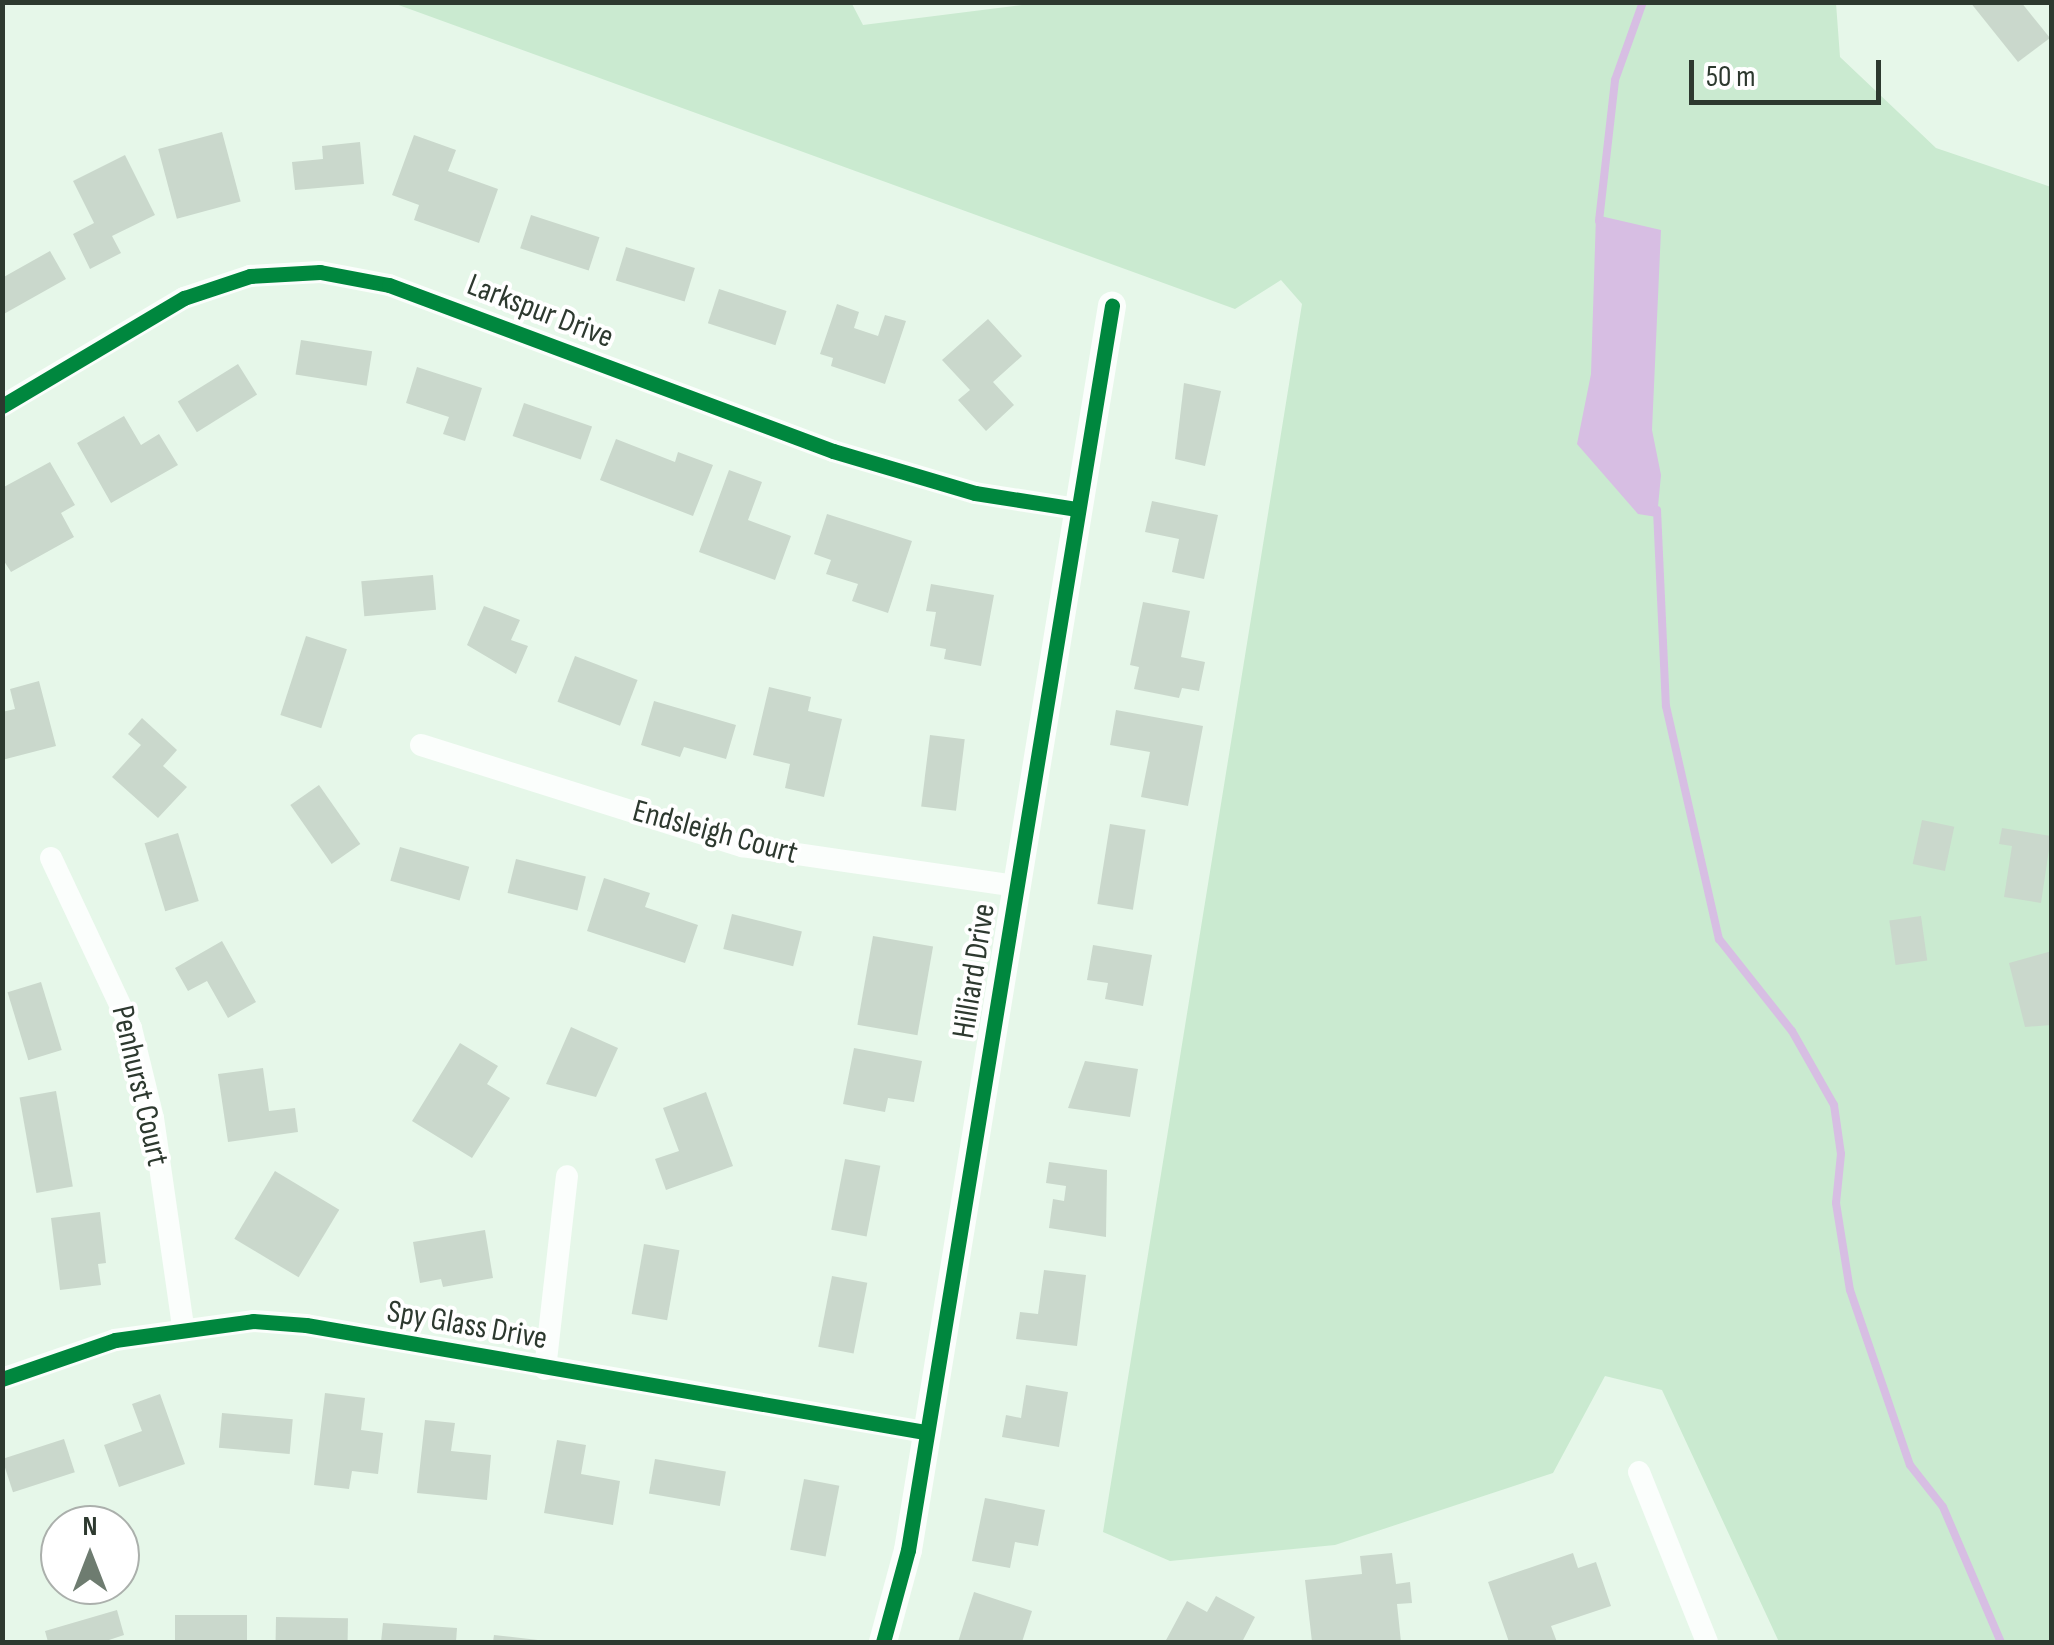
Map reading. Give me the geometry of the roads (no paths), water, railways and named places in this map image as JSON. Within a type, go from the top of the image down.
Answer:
[{"type":"street","name":"Larkspur Drive","points":[[2,406],[184,298],[250,276],[320,272],[388,285],[834,451],[974,494],[1076,509]]},
{"type":"street","name":"Hilliard Drive","points":[[883,1642],[901,1589],[1112,306]]},
{"type":"street","name":"Endsleigh Court","points":[[421,744],[742,846],[1017,886]]},
{"type":"street","name":"Penhurst Court","points":[[51,858],[116,988],[143,1070],[182,1327]]},
{"type":"street","points":[[545,1368],[567,1176]]},
{"type":"street","name":"Spy Glass Drive","points":[[2,1379],[115,1340],[182,1327],[306,1325],[925,1432]]},
{"type":"street","points":[[1640,1472],[1707,1642]]},
{"type":"waterway","points":[[1599,221],[1615,80],[1643,2]]},
{"type":"waterway","points":[[1657,510],[1666,706],[1719,939],[1792,1031],[1834,1105],[1841,1154],[1836,1203],[1850,1290],[1910,1465],[1943,1507],[2001,1642]]}]
